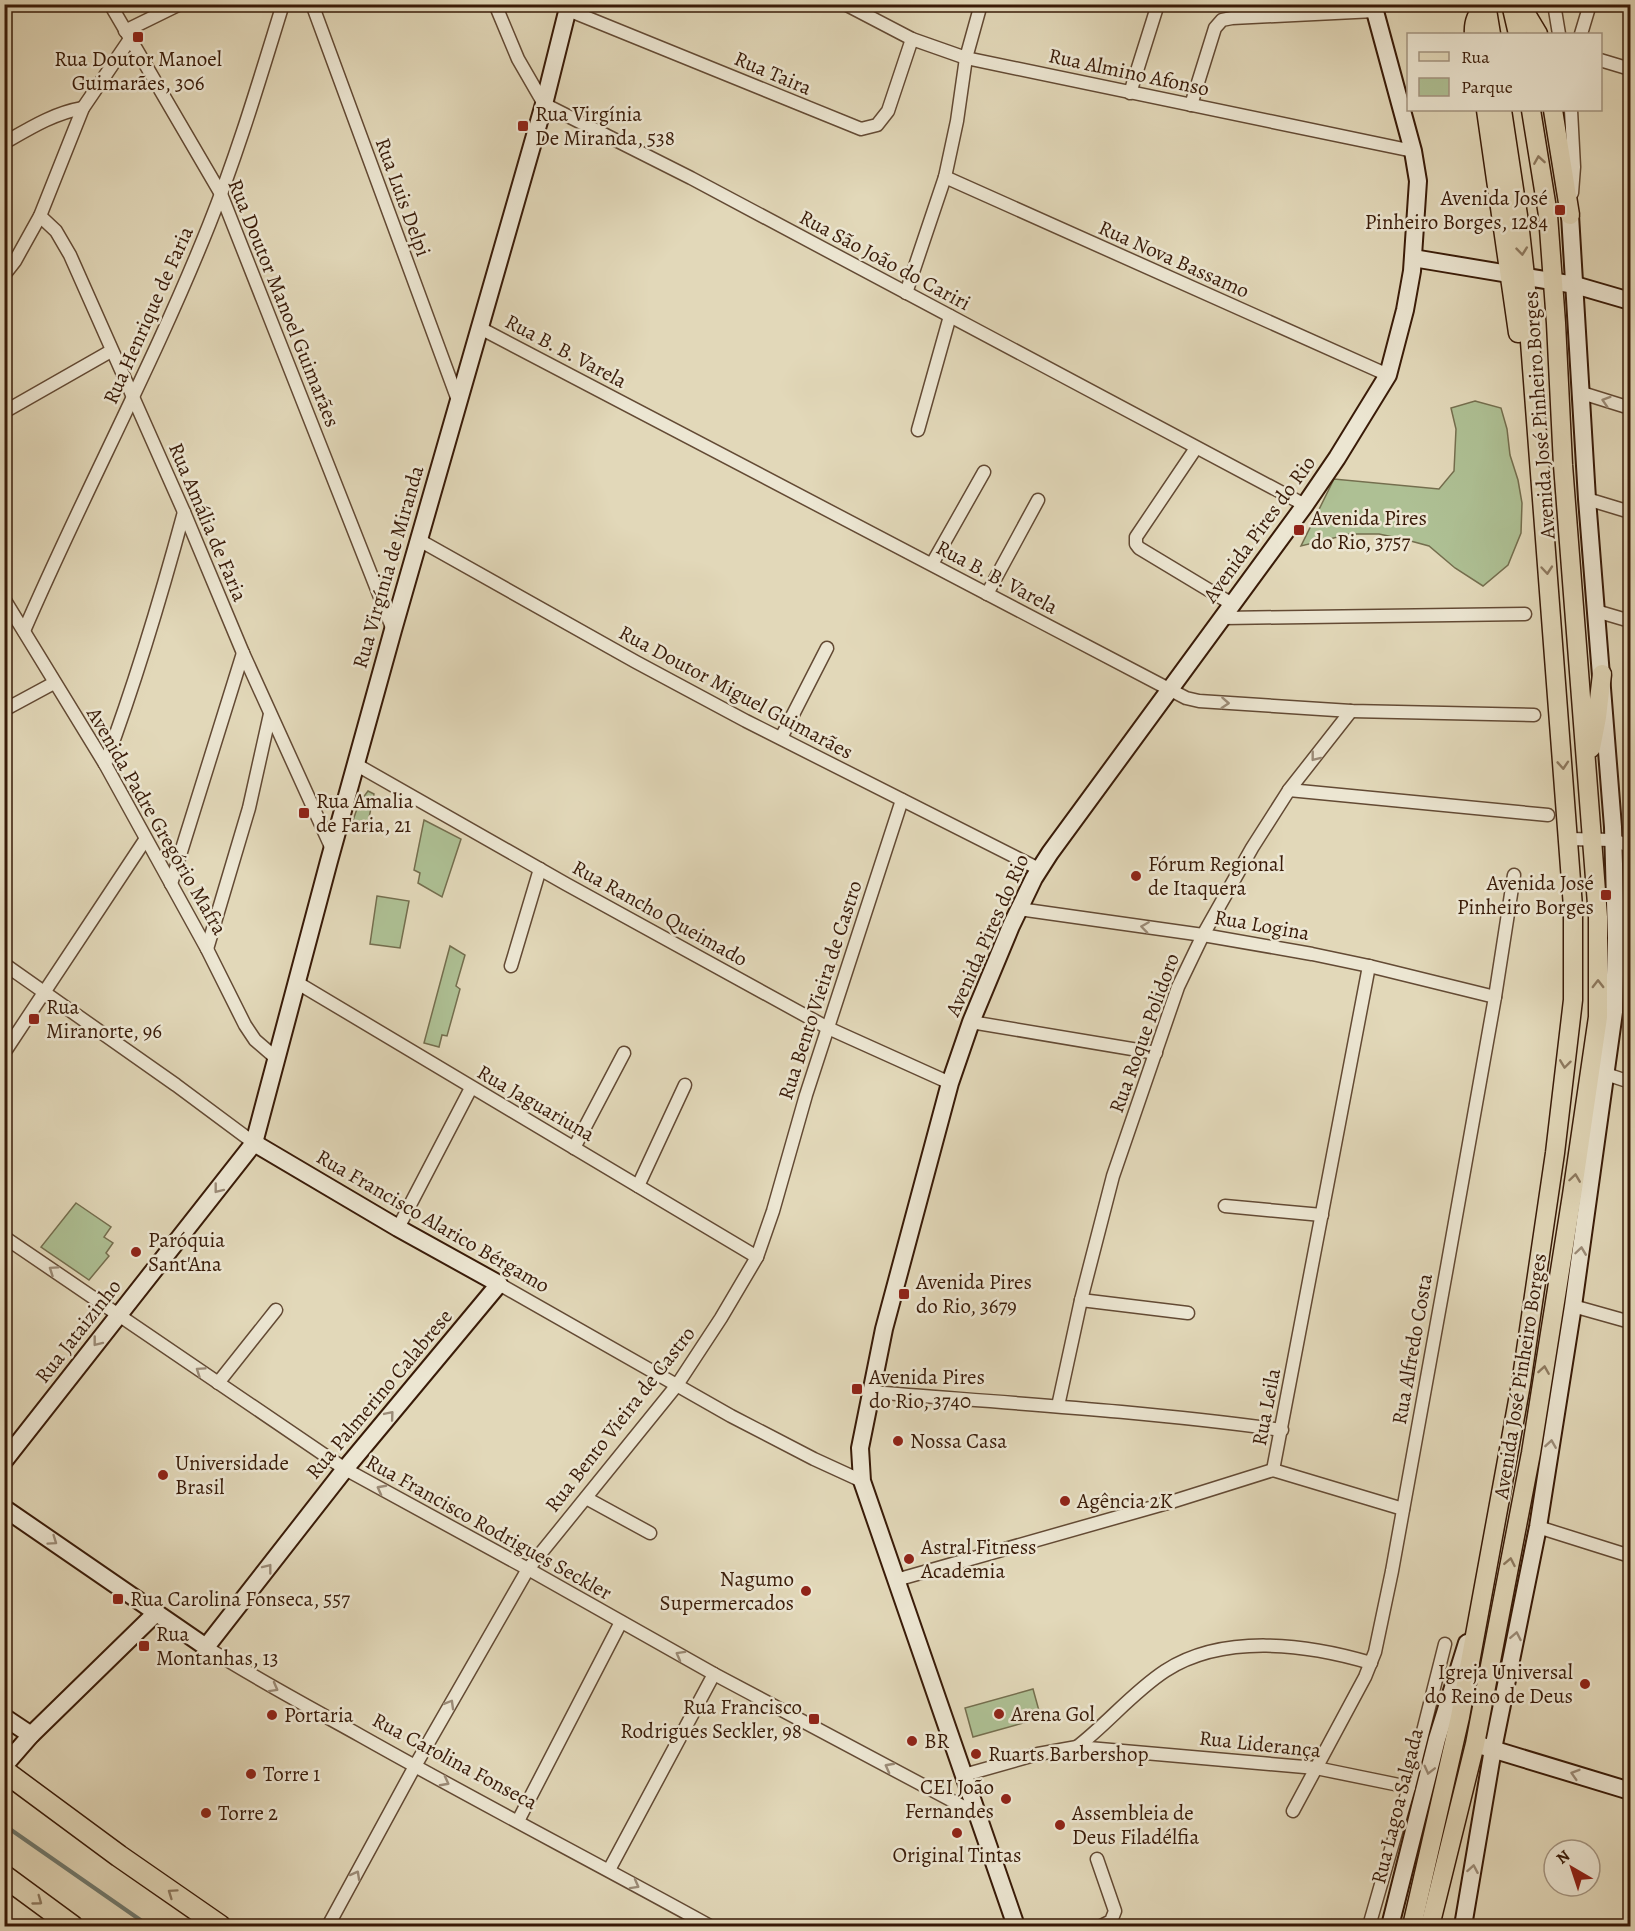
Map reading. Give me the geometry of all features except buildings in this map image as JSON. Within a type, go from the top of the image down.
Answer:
[{"type":"highway","points":[[4,1772],[220,1926]]},
{"type":"highway","points":[[4,1876],[72,1926]]},
{"type":"main road","points":[[1513,4],[1518,33]]},
{"type":"main road","points":[[1513,4],[1526,14],[1537,33]]},
{"type":"main road","points":[[1534,4],[1538,33]]},
{"type":"main road","points":[[1474,33],[1475,19],[1487,5]]},
{"type":"main road","points":[[1487,5],[1491,33]]},
{"type":"main road","points":[[1486,111],[1517,274]]},
{"type":"main road","name":"Avenida José Pinheiro Borges","points":[[1412,1926],[1450,1763],[1446,1739],[1483,1594],[1521,1384],[1555,1152],[1573,1000],[1574,915],[1537,449],[1517,274],[1519,222],[1502,111]]},
{"type":"main road","name":"Avenida José Pinheiro Borges","points":[[1430,1926],[1475,1744],[1531,1453],[1598,1017],[1598,917],[1563,465],[1548,215],[1531,111]]},
{"type":"main road","points":[[1553,111],[1570,215]]},
{"type":"main road","points":[[1586,770],[1597,717],[1602,674]]},
{"type":"street","name":"Rua Doutor Manoel Guimarães","points":[[110,4],[221,194],[393,630]]},
{"type":"street","points":[[4,275],[15,261],[40,216],[83,108],[128,35],[180,4]]},
{"type":"street","name":"Rua Henrique de Faria","points":[[24,631],[134,398],[209,225],[283,4]]},
{"type":"street","name":"Rua Luis Delpi","points":[[312,4],[459,403]]},
{"type":"street","points":[[495,4],[518,59],[544,104]]},
{"type":"street","name":"Rua Almino Afonso","points":[[845,4],[912,39],[966,58],[1413,151]]},
{"type":"street","points":[[906,293],[945,177],[957,121],[966,58],[981,4]]},
{"type":"street","points":[[1130,93],[1158,4]]},
{"type":"street","points":[[1554,4],[1559,33]]},
{"type":"street","points":[[1581,33],[1590,4]]},
{"type":"street","name":"Rua Virgínia de Miranda","points":[[254,1143],[332,849],[544,104],[568,7]]},
{"type":"street","name":"Rua Taira","points":[[568,7],[861,129],[877,125],[888,111],[912,39]]},
{"type":"street","points":[[1191,105],[1215,28],[1222,20],[1374,8]]},
{"type":"street","name":"Avenida Pires do Rio","points":[[1016,1926],[862,1481],[860,1448],[893,1294],[950,1083],[971,1022],[1019,909],[1039,869],[1305,505],[1388,375],[1405,310],[1413,258],[1418,181],[1413,151],[1374,8]]},
{"type":"street","points":[[1602,61],[1630,69]]},
{"type":"street","name":"Rua São João do Cariri","points":[[544,104],[691,178],[1305,505]]},
{"type":"street","points":[[4,142],[44,120],[70,110],[83,108]]},
{"type":"street","points":[[1463,1926],[1493,1749],[1538,1527],[1573,1306],[1614,1012],[1616,949],[1613,840],[1587,499],[1570,215],[1574,167],[1570,111]]},
{"type":"street","name":"Rua Nova Bassamo","points":[[945,177],[1388,375]]},
{"type":"street","name":"Rua Amália de Faria","points":[[40,216],[64,242],[184,512],[243,653],[332,849]]},
{"type":"street","points":[[1413,258],[1552,280],[1630,301]]},
{"type":"street","points":[[918,430],[950,316]]},
{"type":"street","name":"Rua B. B. Varela","points":[[480,328],[1186,698],[1199,701],[1351,711],[1534,716]]},
{"type":"street","points":[[4,412],[111,351]]},
{"type":"street","points":[[1582,393],[1630,408]]},
{"type":"street","points":[[1196,448],[1136,537],[1136,544],[1138,548],[1228,611],[1525,614]]},
{"type":"street","points":[[932,564],[984,472]]},
{"type":"street","points":[[1587,499],[1630,512]]},
{"type":"street","points":[[987,594],[1038,500]]},
{"type":"street","points":[[105,764],[158,607],[184,512]]},
{"type":"street","name":"Rua Doutor Miguel Guimarães","points":[[419,540],[636,662],[1039,869]]},
{"type":"street","name":"Avenida Padre Gregório Mafra","points":[[4,599],[105,764],[207,949],[245,1025],[255,1040],[277,1059]]},
{"type":"street","points":[[1596,611],[1630,621]]},
{"type":"street","points":[[781,738],[827,648]]},
{"type":"street","points":[[171,884],[243,653]]},
{"type":"street","points":[[4,710],[54,684]]},
{"type":"street","name":"Rua Roque Polidoro","points":[[1058,1406],[1081,1300],[1113,1176],[1179,987],[1203,935],[1252,848],[1289,790],[1351,711]]},
{"type":"street","points":[[207,949],[249,808],[270,714]]},
{"type":"street","name":"Rua Rancho Queimado","points":[[357,765],[828,1028],[950,1083]]},
{"type":"street","points":[[1289,790],[1548,815]]},
{"type":"street","name":"Rua Bento Vieira de Castro","points":[[328,1926],[415,1766],[528,1569],[677,1385],[721,1318],[757,1257],[902,800]]},
{"type":"street","points":[[1568,839],[1613,840],[1630,846]]},
{"type":"street","points":[[4,1053],[145,840]]},
{"type":"street","points":[[511,966],[540,869]]},
{"type":"street","name":"Rua Alfredo Costa","points":[[1293,1811],[1371,1663],[1390,1582],[1495,998],[1514,875]]},
{"type":"street","name":"Rua Logina","points":[[1019,909],[1203,935],[1369,966],[1495,998]]},
{"type":"street","name":"Rua Francisco Alarico Bérgamo","points":[[4,964],[254,1143],[398,1228],[677,1385],[814,1460],[862,1481]]},
{"type":"street","name":"Rua Leila","points":[[896,1580],[1171,1502],[1273,1470],[1369,966]]},
{"type":"street","name":"Rua Jaguariuna","points":[[296,982],[757,1257]]},
{"type":"street","points":[[971,1022],[1156,1053]]},
{"type":"street","points":[[574,1148],[624,1053]]},
{"type":"street","points":[[1606,1074],[1630,1082]]},
{"type":"street","points":[[638,1186],[685,1084]]},
{"type":"street","points":[[398,1228],[471,1088]]},
{"type":"street","name":"Rua Jataizinho","points":[[4,1461],[254,1143]]},
{"type":"street","points":[[1225,1206],[1322,1215]]},
{"type":"street","name":"Rua Francisco Rodrigues Seckler","points":[[4,1237],[345,1469],[714,1674],[978,1814]]},
{"type":"street","name":"Rua Palmerino Calabrese","points":[[206,1647],[345,1469],[499,1284]]},
{"type":"street","points":[[1081,1300],[1188,1313]]},
{"type":"street","points":[[1573,1306],[1630,1322]]},
{"type":"street","points":[[218,1383],[276,1310]]},
{"type":"street","points":[[871,1392],[1058,1406],[1235,1423],[1282,1430]]},
{"type":"street","points":[[1273,1470],[1403,1509]]},
{"type":"street","points":[[586,1498],[650,1533]]},
{"type":"street","name":"Rua Carolina Fonseca","points":[[4,1508],[247,1673],[710,1926]]},
{"type":"street","points":[[1538,1527],[1630,1556]]},
{"type":"street","points":[[4,1766],[31,1735],[156,1612]]},
{"type":"street","points":[[518,1821],[621,1622]]},
{"type":"street","points":[[1369,1926],[1409,1787],[1445,1644]]},
{"type":"street","points":[[1077,1747],[1164,1672],[1202,1654],[1240,1647],[1273,1647],[1343,1654],[1371,1663]]},
{"type":"street","points":[[609,1870],[714,1674]]},
{"type":"street","points":[[4,1717],[31,1735]]},
{"type":"street","points":[[1446,1739],[1493,1749],[1630,1791]]},
{"type":"street","name":"Rua Lagoa Salgada","points":[[1390,1926],[1446,1739]]},
{"type":"street","name":"Rua Liderança","points":[[964,1775],[1038,1754],[1077,1747],[1316,1768],[1409,1787]]},
{"type":"street","points":[[1097,1858],[1115,1911],[1111,1921],[1101,1926]]},
{"type":"green space","points":[[1475,401],[1501,408],[1522,503],[1521,533],[1508,565],[1483,586],[1455,568],[1429,546],[1407,540],[1379,534],[1350,534],[1301,546],[1334,479],[1439,489],[1454,471],[1456,429],[1451,408]]},
{"type":"green space","points":[[368,791],[374,794],[366,832],[350,829],[359,803]]},
{"type":"green space","points":[[424,820],[461,839],[442,897],[418,883],[420,873],[414,870]]},
{"type":"green space","points":[[377,896],[409,901],[400,948],[370,944]]},
{"type":"green space","points":[[450,946],[465,955],[456,986],[460,989],[447,1036],[442,1035],[439,1047],[424,1043]]},
{"type":"green space","points":[[76,1203],[111,1227],[104,1237],[113,1243],[106,1253],[109,1256],[89,1280],[41,1247]]},
{"type":"green space","name":"Arena Gol","points":[[1033,1689],[1041,1718],[973,1737],[965,1708]]},
{"type":"waterway","points":[[4,1825],[149,1926]]},
{"type":"place","name":"Rua Doutor Manoel Guimarães, 306","points":[[138,37]]},
{"type":"place","name":"Rua Virgínia De Miranda, 538","points":[[523,126]]},
{"type":"place","name":"Avenida José Pinheiro Borges, 1284","points":[[1560,210]]},
{"type":"place","name":"Avenida Pires do Rio, 3757","points":[[1299,530]]},
{"type":"place","name":"Rua Amalia de Faria, 21","points":[[304,813]]},
{"type":"place","name":"Fórum Regional de Itaquera","points":[[1136,876]]},
{"type":"place","name":"Avenida José Pinheiro Borges","points":[[1606,895]]},
{"type":"place","name":"Rua Miranorte, 96","points":[[34,1019]]},
{"type":"place","name":"Paróquia Sant'Ana","points":[[136,1252]]},
{"type":"place","name":"Avenida Pires do Rio, 3679","points":[[904,1294]]},
{"type":"place","name":"Avenida Pires do Rio, 3740","points":[[857,1389]]},
{"type":"place","name":"Nossa Casa","points":[[898,1441]]},
{"type":"place","name":"Universidade Brasil","points":[[163,1475]]},
{"type":"place","name":"Agência 2K","points":[[1065,1501]]},
{"type":"place","name":"Astral Fitness Academia","points":[[909,1559]]},
{"type":"place","name":"Nagumo Supermercados","points":[[806,1591]]},
{"type":"place","name":"Rua Carolina Fonseca, 557","points":[[118,1599]]},
{"type":"place","name":"Rua Montanhas, 13","points":[[144,1646]]},
{"type":"place","name":"Igreja Universal do Reino de Deus","points":[[1585,1684]]},
{"type":"place","name":"Arena Gol","points":[[999,1714]]},
{"type":"place","name":"Portaria","points":[[272,1715]]},
{"type":"place","name":"Rua Francisco Rodrigues Seckler, 98","points":[[814,1719]]},
{"type":"place","name":"BR","points":[[912,1741]]},
{"type":"place","name":"Ruarts Barbershop","points":[[976,1754]]},
{"type":"place","name":"Torre 1","points":[[251,1774]]},
{"type":"place","name":"CEI João Fernandes","points":[[1006,1799]]},
{"type":"place","name":"Torre 2","points":[[206,1813]]},
{"type":"place","name":"Assembleia de Deus Filadélfia","points":[[1060,1825]]},
{"type":"place","name":"Original Tintas","points":[[957,1833]]}]
